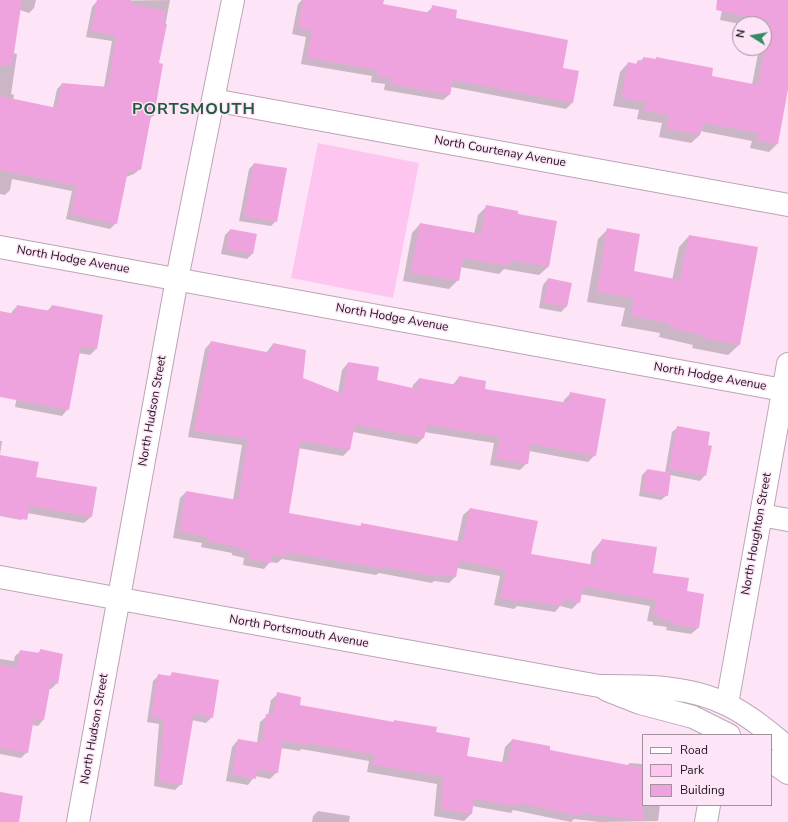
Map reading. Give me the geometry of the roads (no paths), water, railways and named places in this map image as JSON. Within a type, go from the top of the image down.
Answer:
[{"type":"street","name":"North Hudson Street","points":[[78,822],[177,279],[232,0]]},
{"type":"street","name":"North Courtenay Avenue","points":[[213,100],[788,205]]},
{"type":"street","name":"North Hodge Avenue","points":[[0,247],[783,390]]},
{"type":"street","name":"North Houghton Street","points":[[727,704],[788,364]]},
{"type":"street","points":[[761,515],[788,520]]},
{"type":"street","name":"North Portsmouth Avenue","points":[[0,577],[599,686],[642,686],[698,694],[727,704],[756,722],[771,734]]},
{"type":"street","name":"North Portsmouth Avenue","points":[[599,686],[640,703],[693,718],[724,734]]},
{"type":"street","name":"North Portsmouth Avenue","points":[[772,735],[788,748]]},
{"type":"street","points":[[772,762],[788,773]]},
{"type":"street","points":[[706,822],[709,806]]},
{"type":"district","name":"PORTSMOUTH","points":[[194,110]]}]
